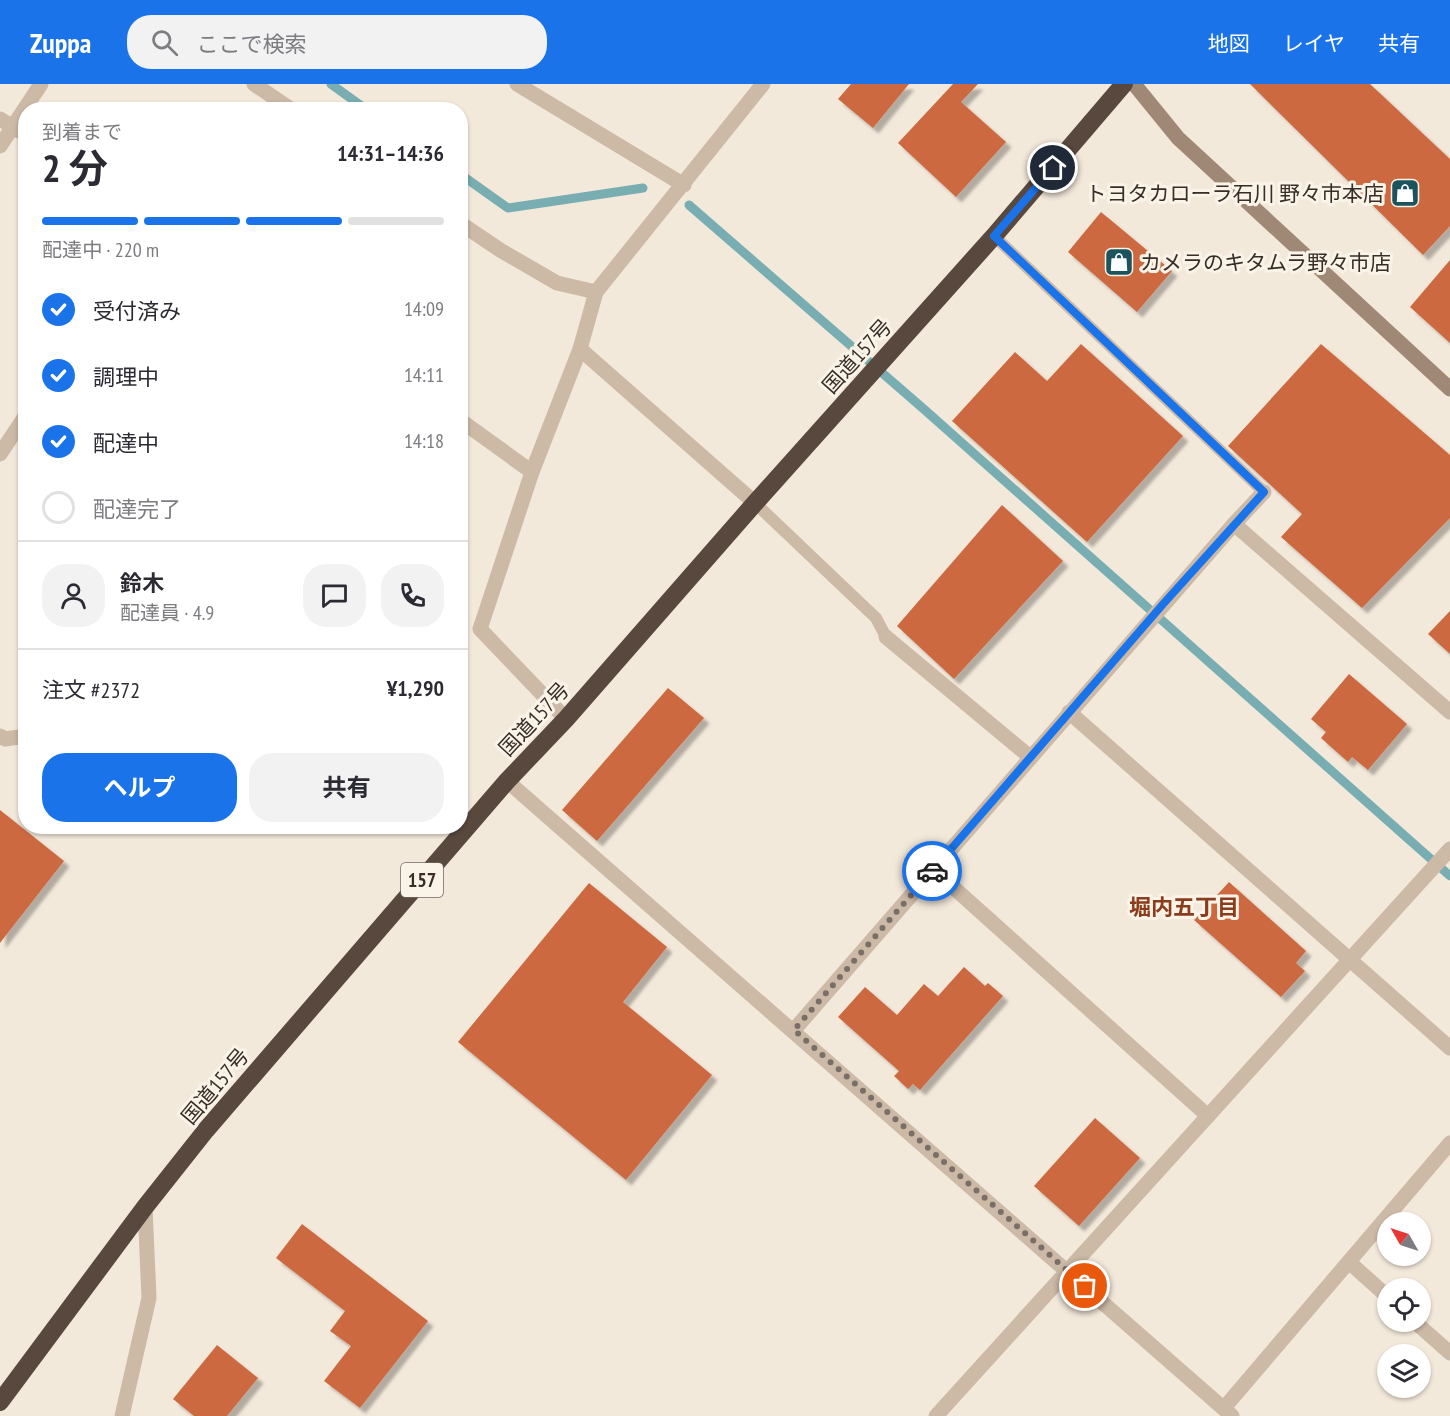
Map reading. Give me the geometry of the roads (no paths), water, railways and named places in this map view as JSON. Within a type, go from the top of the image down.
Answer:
[{"type":"highway","name":"国道157号","points":[[468,826],[994,236],[1124,84]]},
{"type":"highway","name":"国道157号","points":[[0,1402],[206,1130],[461,834]]},
{"type":"street","points":[[29,102],[41,84]]},
{"type":"street","points":[[254,84],[280,102]]},
{"type":"street","points":[[517,84],[684,185]]},
{"type":"street","points":[[566,718],[480,628],[532,472],[580,350],[596,292],[763,84]]},
{"type":"street","points":[[1134,84],[1178,138],[1450,389]]},
{"type":"street","points":[[0,146],[13,127]]},
{"type":"street","points":[[468,228],[557,283],[596,292]]},
{"type":"street","points":[[580,350],[755,503]]},
{"type":"street","points":[[468,426],[532,472]]},
{"type":"street","points":[[0,454],[18,427]]},
{"type":"street","points":[[794,1030],[1145,624],[1264,492]]},
{"type":"street","points":[[1234,524],[1450,712]]},
{"type":"street","points":[[886,637],[1030,757]]},
{"type":"street","points":[[1069,712],[1450,1048]]},
{"type":"street","points":[[0,736],[5,739],[18,737]]},
{"type":"street","points":[[507,781],[1228,1412],[1349,1262],[1450,1143]]},
{"type":"street","points":[[941,1414],[1067,1270],[1446,853]]},
{"type":"street","points":[[934,870],[1208,1116]]},
{"type":"street","points":[[122,1416],[149,1298],[146,1207]]},
{"type":"street","points":[[1349,1262],[1377,1287]]},
{"type":"street","points":[[1426,1332],[1450,1353]]},
{"type":"lane","points":[[994,236],[1264,492]]},
{"type":"lane","points":[[755,503],[876,618],[886,637]]},
{"type":"waterway","points":[[331,84],[356,102]]},
{"type":"waterway","points":[[468,180],[508,208],[643,188]]},
{"type":"waterway","points":[[689,205],[926,411],[1450,876]]},
{"type":"place","name":"トヨタカローラ石川 野々市本店","points":[[1405,193]]},
{"type":"place","name":"カメラのキタムラ野々市店","points":[[1119,262]]},
{"type":"district","name":"堀内五丁目","points":[[1184,907]]}]
